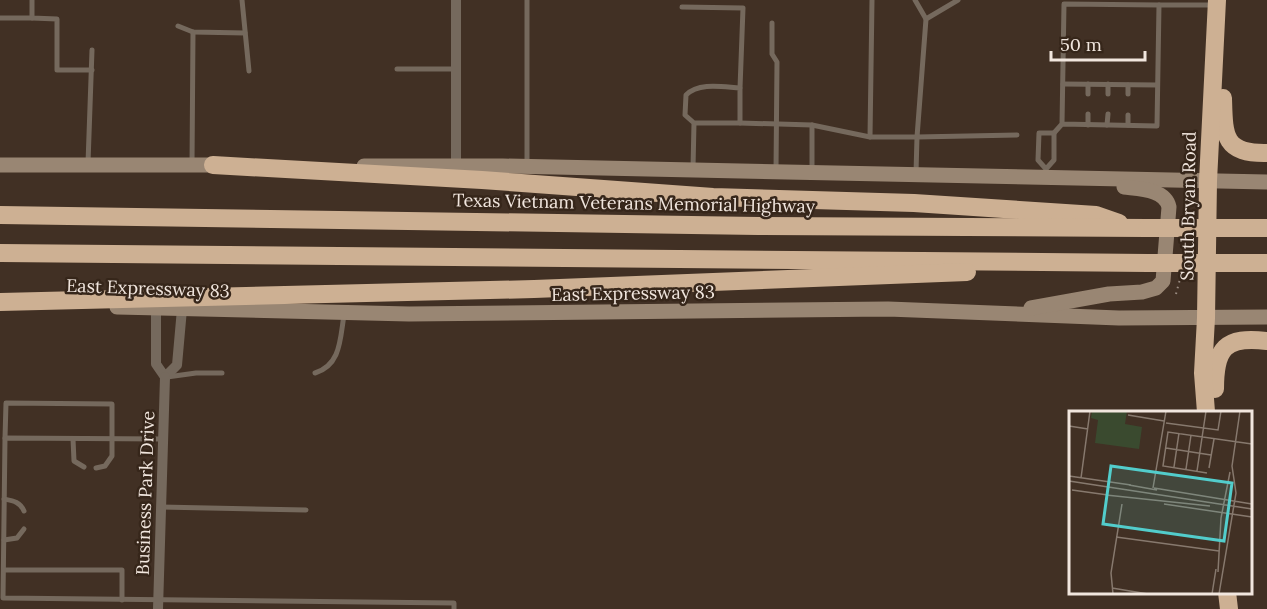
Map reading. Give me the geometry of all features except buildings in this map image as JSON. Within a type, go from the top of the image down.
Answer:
[{"type":"highway","name":"South Bryan Road","points":[[1206,411],[1203,373],[1208,181],[1217,3]]},
{"type":"highway","points":[[1215,45],[1223,96],[1224,129],[1228,142],[1237,150],[1252,154],[1267,153]]},
{"type":"highway","points":[[213,165],[482,180],[713,197],[914,203],[1096,214],[1140,228]]},
{"type":"highway","name":"Texas Vietnam Veterans Memorial Highway","points":[[0,215],[758,226],[1267,228]]},
{"type":"highway","points":[[0,253],[1267,263]]},
{"type":"highway","points":[[0,303],[534,289],[929,274],[1094,263]]},
{"type":"highway","points":[[1215,411],[1215,368],[1219,353],[1227,345],[1245,340],[1267,341]]},
{"type":"highway","points":[[1227,594],[1229,609]]},
{"type":"main road","points":[[0,165],[527,166],[916,175],[1045,173],[1153,192],[1168,202],[1163,282],[1155,288],[1000,314]]},
{"type":"main road","points":[[1077,178],[1267,182]]},
{"type":"main road","name":"East Expressway 83","points":[[0,303],[409,314],[888,309],[1119,318],[1267,317]]},
{"type":"street","points":[[456,0],[456,166]]},
{"type":"street","name":"Business Park Drive","points":[[156,308],[156,364],[165,377],[158,604]]},
{"type":"street","name":"Business Park Drive","points":[[165,377],[177,365],[182,309]]},
{"type":"lane","points":[[32,0],[32,18]]},
{"type":"lane","points":[[242,0],[249,70]]},
{"type":"lane","points":[[527,0],[527,166]]},
{"type":"lane","points":[[870,137],[872,0]]},
{"type":"lane","points":[[915,0],[926,19],[916,175]]},
{"type":"lane","points":[[926,19],[958,0]]},
{"type":"lane","points":[[1054,133],[1039,133],[1038,160],[1045,173],[1054,160],[1054,133],[1062,124],[1064,4],[1217,3]]},
{"type":"lane","points":[[1062,124],[1157,126],[1159,5]]},
{"type":"lane","points":[[682,8],[742,8],[740,123]]},
{"type":"lane","points":[[0,18],[57,19],[57,70],[92,70]]},
{"type":"lane","points":[[772,23],[772,54],[777,62],[776,172]]},
{"type":"lane","points":[[178,26],[193,32],[245,33]]},
{"type":"lane","points":[[192,165],[193,32]]},
{"type":"lane","points":[[88,165],[92,50]]},
{"type":"lane","points":[[397,69],[456,69]]},
{"type":"lane","points":[[1063,84],[1157,85]]},
{"type":"lane","points":[[1088,84],[1088,94]]},
{"type":"lane","points":[[1108,84],[1108,94]]},
{"type":"lane","points":[[1128,85],[1128,94]]},
{"type":"lane","points":[[740,88],[699,87],[692,89],[686,95],[685,115],[694,123],[812,125],[870,137],[1017,135]]},
{"type":"lane","points":[[1088,114],[1088,125]]},
{"type":"lane","points":[[1107,114],[1107,125]]},
{"type":"lane","points":[[1128,115],[1128,125]]},
{"type":"lane","points":[[693,170],[694,123]]},
{"type":"lane","points":[[812,125],[812,172]]},
{"type":"lane","points":[[315,373],[326,369],[334,361],[345,313]]},
{"type":"lane","points":[[165,377],[196,373],[222,373]]},
{"type":"lane","points":[[96,468],[105,466],[112,456],[112,404],[6,404],[3,598],[122,600],[158,604],[454,603],[454,609]]},
{"type":"lane","points":[[6,438],[163,439]]},
{"type":"lane","points":[[73,439],[74,461],[84,467]]},
{"type":"lane","points":[[4,499],[17,502],[24,511]]},
{"type":"lane","points":[[161,507],[306,510]]},
{"type":"lane","points":[[4,540],[17,538],[24,529]]},
{"type":"lane","points":[[3,570],[123,570],[122,600]]}]
